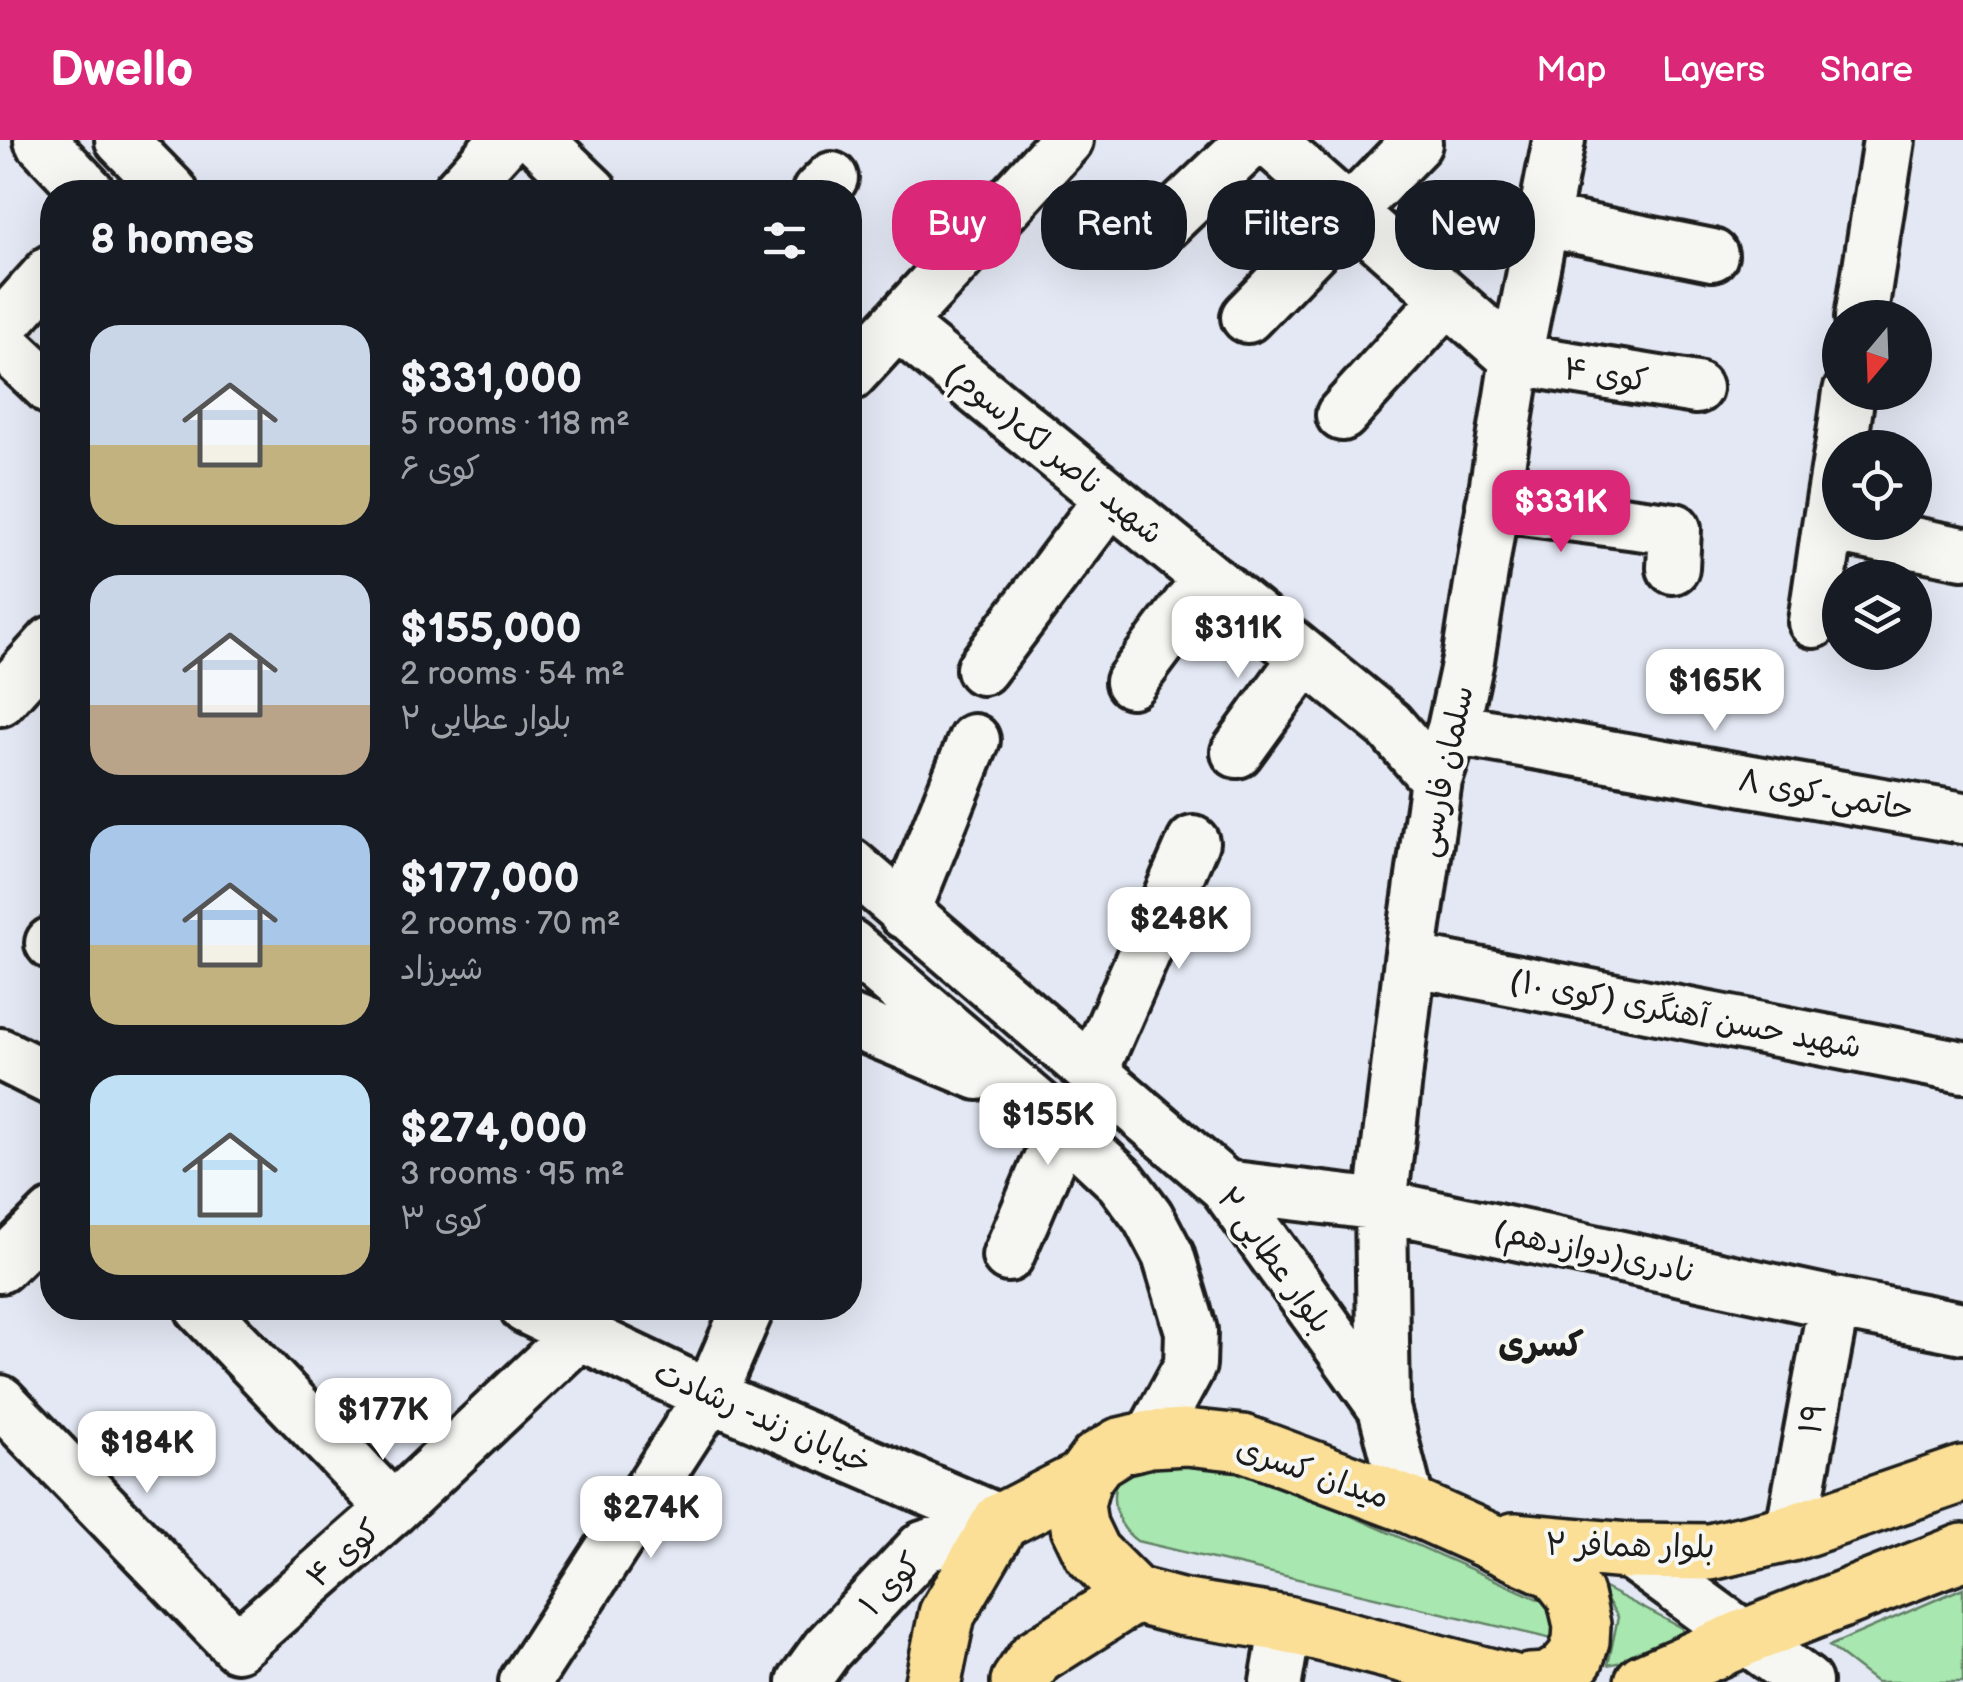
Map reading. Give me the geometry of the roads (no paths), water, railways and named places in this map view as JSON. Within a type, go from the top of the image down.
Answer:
[{"type":"main road","name":"میدان کسری","points":[[1001,1521],[1083,1479],[1097,1460],[1120,1446],[1186,1437],[1243,1443],[1409,1505],[1556,1571],[1576,1595],[1582,1640],[1564,1671],[1548,1681]]},
{"type":"main road","name":"بلوار همافر ۲","points":[[1466,1533],[1538,1545],[1710,1552],[1791,1533],[1963,1474]]},
{"type":"main road","points":[[1083,1479],[1076,1504],[1079,1526],[1092,1553],[1134,1594],[1180,1607],[1286,1624],[1510,1682]]},
{"type":"main road","points":[[933,1682],[947,1614],[1001,1521]]},
{"type":"main road","points":[[1643,1682],[1963,1552]]},
{"type":"main road","points":[[1019,1682],[1036,1656],[1134,1594]]},
{"type":"main road","points":[[1530,1682],[1560,1682]]},
{"type":"street","points":[[40,140],[78,180]]},
{"type":"street","points":[[469,180],[505,140]]},
{"type":"street","points":[[538,140],[580,180]]},
{"type":"street","points":[[862,362],[1067,140]]},
{"type":"street","points":[[1187,203],[1253,140]]},
{"type":"street","points":[[1268,140],[1313,180]]},
{"type":"street","name":"سلمان فارسی","points":[[1384,1408],[1381,1205],[1410,960],[1436,780],[1453,728],[1468,660],[1516,359],[1560,140]]},
{"type":"street","points":[[1864,300],[1889,140]]},
{"type":"street","points":[[1375,184],[1416,143]]},
{"type":"street","points":[[1544,221],[1712,256]]},
{"type":"street","points":[[1375,235],[1516,359]]},
{"type":"street","points":[[1246,317],[1291,270]]},
{"type":"street","points":[[0,328],[40,283]]},
{"type":"street","points":[[1342,415],[1447,299]]},
{"type":"street","name":"شهید ناصر لک(سوم)","points":[[898,325],[1389,725],[1436,780]]},
{"type":"street","points":[[0,341],[40,379]]},
{"type":"street","name":"کوی ۴","points":[[1516,359],[1696,388]]},
{"type":"street","points":[[982,669],[1110,498]]},
{"type":"street","points":[[1492,505],[1675,530],[1673,568]]},
{"type":"street","points":[[1814,622],[1826,540]]},
{"type":"street","points":[[1896,540],[1963,554]]},
{"type":"street","points":[[1131,682],[1208,579]]},
{"type":"street","points":[[1237,752],[1305,658]]},
{"type":"street","points":[[0,700],[40,662]]},
{"type":"street","name":"حاتمی-کوی ۸","points":[[1453,728],[1963,818]]},
{"type":"street","points":[[904,913],[974,740]]},
{"type":"street","points":[[1092,1070],[1193,842]]},
{"type":"street","name":"بلوار عطایی ۲","points":[[862,875],[1225,1186],[1384,1408],[1409,1505]]},
{"type":"street","points":[[862,956],[1064,1127],[1121,1181],[1148,1217],[1168,1255],[1190,1331],[1190,1365],[1150,1440]]},
{"type":"street","name":"شهید حسن آهنگری (کوی ۱۰)","points":[[1410,960],[1963,1066]]},
{"type":"street","points":[[862,1040],[1020,1090]]},
{"type":"street","points":[[0,1054],[40,1074]]},
{"type":"street","points":[[1008,1256],[1064,1127]]},
{"type":"street","name":"نادری(دوازدهم)","points":[[1225,1186],[1381,1205],[1834,1304],[1963,1328]]},
{"type":"street","points":[[0,1267],[40,1228]]},
{"type":"street","name":"۱۹","points":[[1791,1533],[1834,1304]]},
{"type":"street","points":[[212,1320],[392,1509]]},
{"type":"street","name":"خیابان زند- رشادت","points":[[550,1320],[710,1396],[1001,1521]]},
{"type":"street","points":[[524,1682],[710,1396],[743,1320]]},
{"type":"street","name":"کوی ۴","points":[[0,1402],[237,1646],[392,1509],[579,1334]]},
{"type":"street","name":"کوی ۱","points":[[802,1682],[827,1649],[923,1548],[1001,1521]]},
{"type":"street","points":[[1627,1551],[1806,1682]]},
{"type":"street","points":[[1276,1682],[1286,1624]]},
{"type":"district","name":"کسری","points":[[1541,1344]]}]
